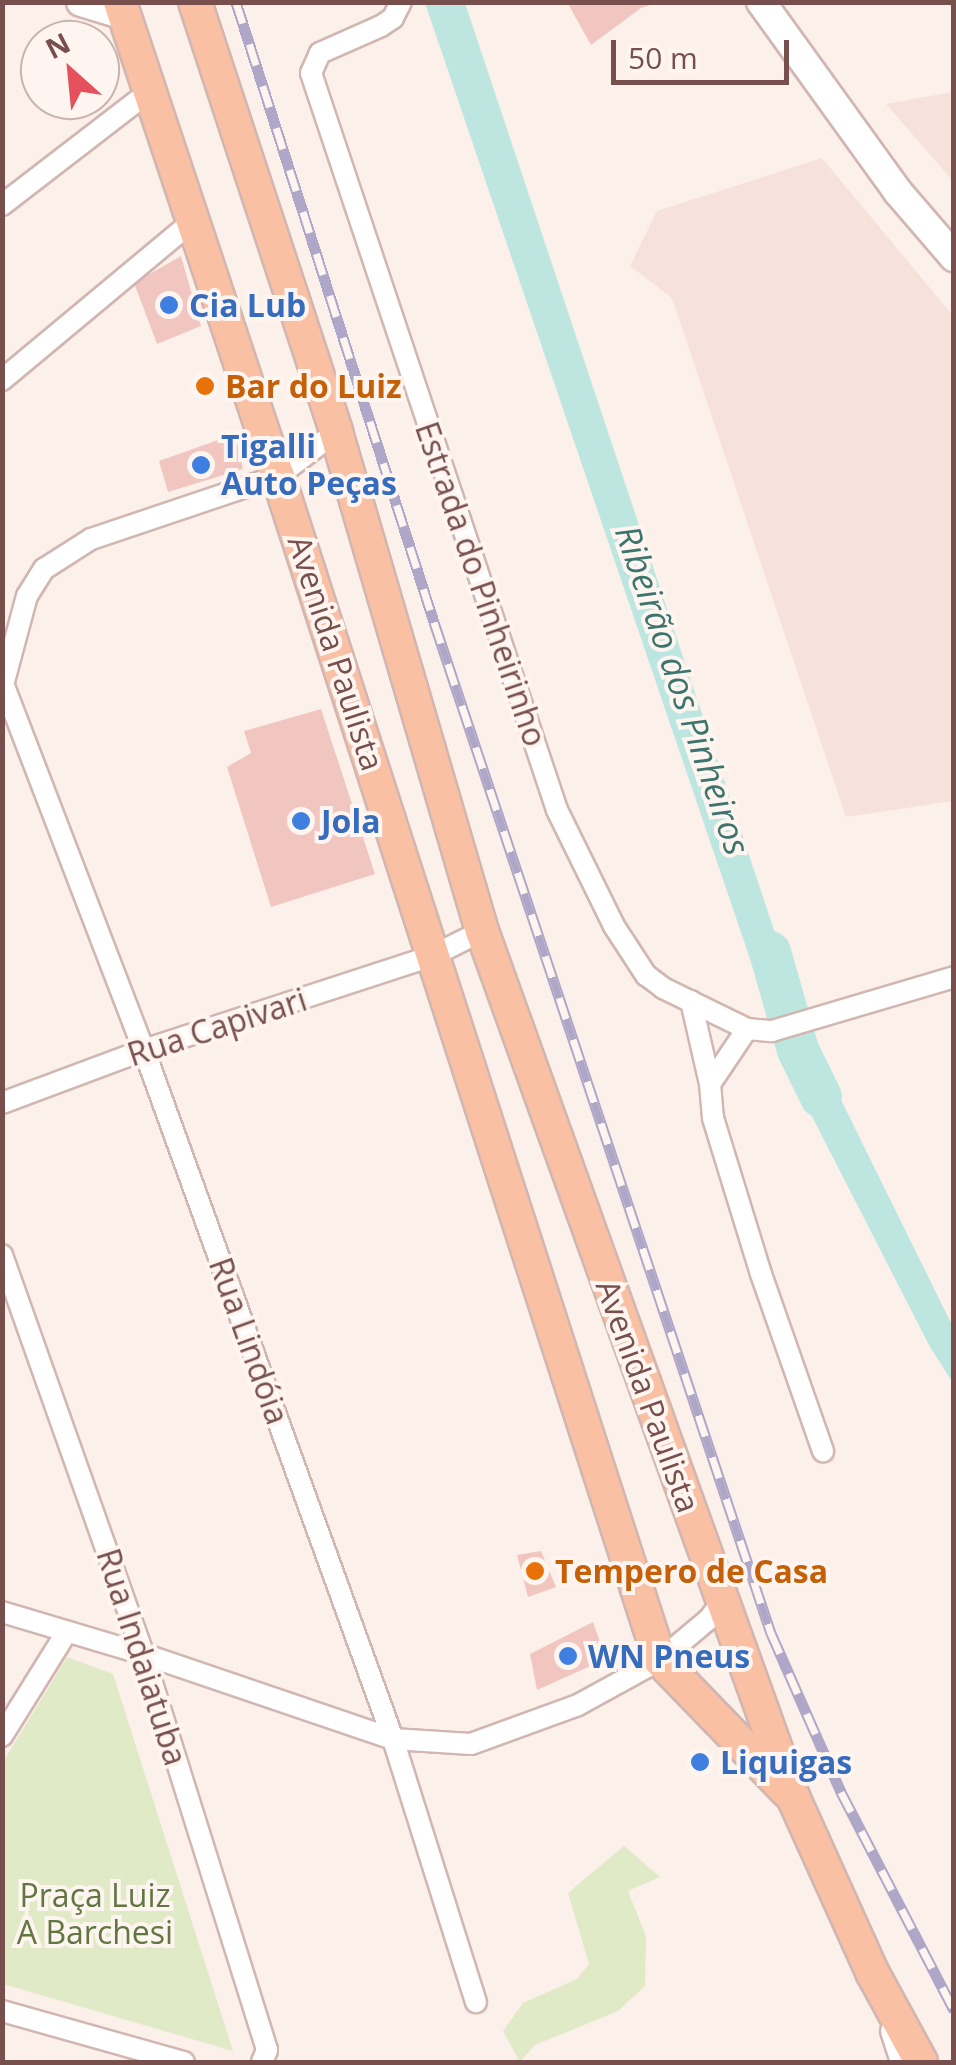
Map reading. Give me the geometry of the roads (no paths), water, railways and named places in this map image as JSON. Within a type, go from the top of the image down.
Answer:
[{"type":"main road","points":[[80,2],[122,9]]},
{"type":"main road","name":"Avenida Paulista","points":[[196,2],[336,432],[482,931],[794,1799]]},
{"type":"main road","points":[[760,2],[950,258]]},
{"type":"main road","name":"Avenida Paulista","points":[[122,9],[278,476],[660,1660],[794,1799]]},
{"type":"main road","points":[[794,1799],[872,1972],[921,2062]]},
{"type":"street","name":"Estrada do Pinheirinho","points":[[401,2],[393,18],[381,26],[320,53],[311,74],[556,810],[586,876],[646,975],[747,1029],[772,1032],[954,977]]},
{"type":"street","points":[[2,205],[150,91]]},
{"type":"street","points":[[2,380],[192,220]]},
{"type":"street","points":[[3,687],[27,596],[44,569],[91,538],[278,476],[336,432]]},
{"type":"street","name":"Rua Lindóia","points":[[3,687],[144,1050],[393,1739],[476,2002]]},
{"type":"street","name":"Rua Capivari","points":[[2,1103],[144,1050],[434,955],[482,931]]},
{"type":"street","points":[[691,1001],[714,1118],[756,1257],[823,1452]]},
{"type":"street","points":[[710,1084],[747,1029]]},
{"type":"street","name":"Rua Indaiatuba","points":[[2,1255],[143,1654],[267,2050],[262,2062]]},
{"type":"street","points":[[2,1612],[143,1654],[393,1739],[471,1744],[578,1705],[660,1660],[709,1619],[722,1602]]},
{"type":"street","points":[[2,1736],[66,1633]]},
{"type":"street","points":[[872,1972],[901,2062]]},
{"type":"street","points":[[2,2011],[184,2062]]},
{"type":"water","points":[[425,3],[465,3],[800,1008],[766,1006]]},
{"type":"water","points":[[811,1039],[953,1327],[953,1383],[930,1347],[779,1052]]},
{"type":"waterway","name":"Ribeirão dos Pinheiros","points":[[770,952],[798,1050],[821,1097]]},
{"type":"railway","points":[[236,2],[434,622],[771,1633],[841,1792],[954,2010]]},
{"type":"place","name":"Cia Lub","points":[[169,305]]},
{"type":"place","name":"Bar do Luiz","points":[[205,386]]},
{"type":"place","name":"Tigalli Auto Peças","points":[[201,465]]},
{"type":"place","name":"Jola","points":[[301,821]]},
{"type":"place","name":"Tempero de Casa","points":[[535,1571]]},
{"type":"place","name":"WN Pneus","points":[[568,1656]]},
{"type":"place","name":"Liquigas","points":[[700,1762]]},
{"type":"park label","name":"Praça Luiz A Barchesi","points":[[95,1914]]}]
